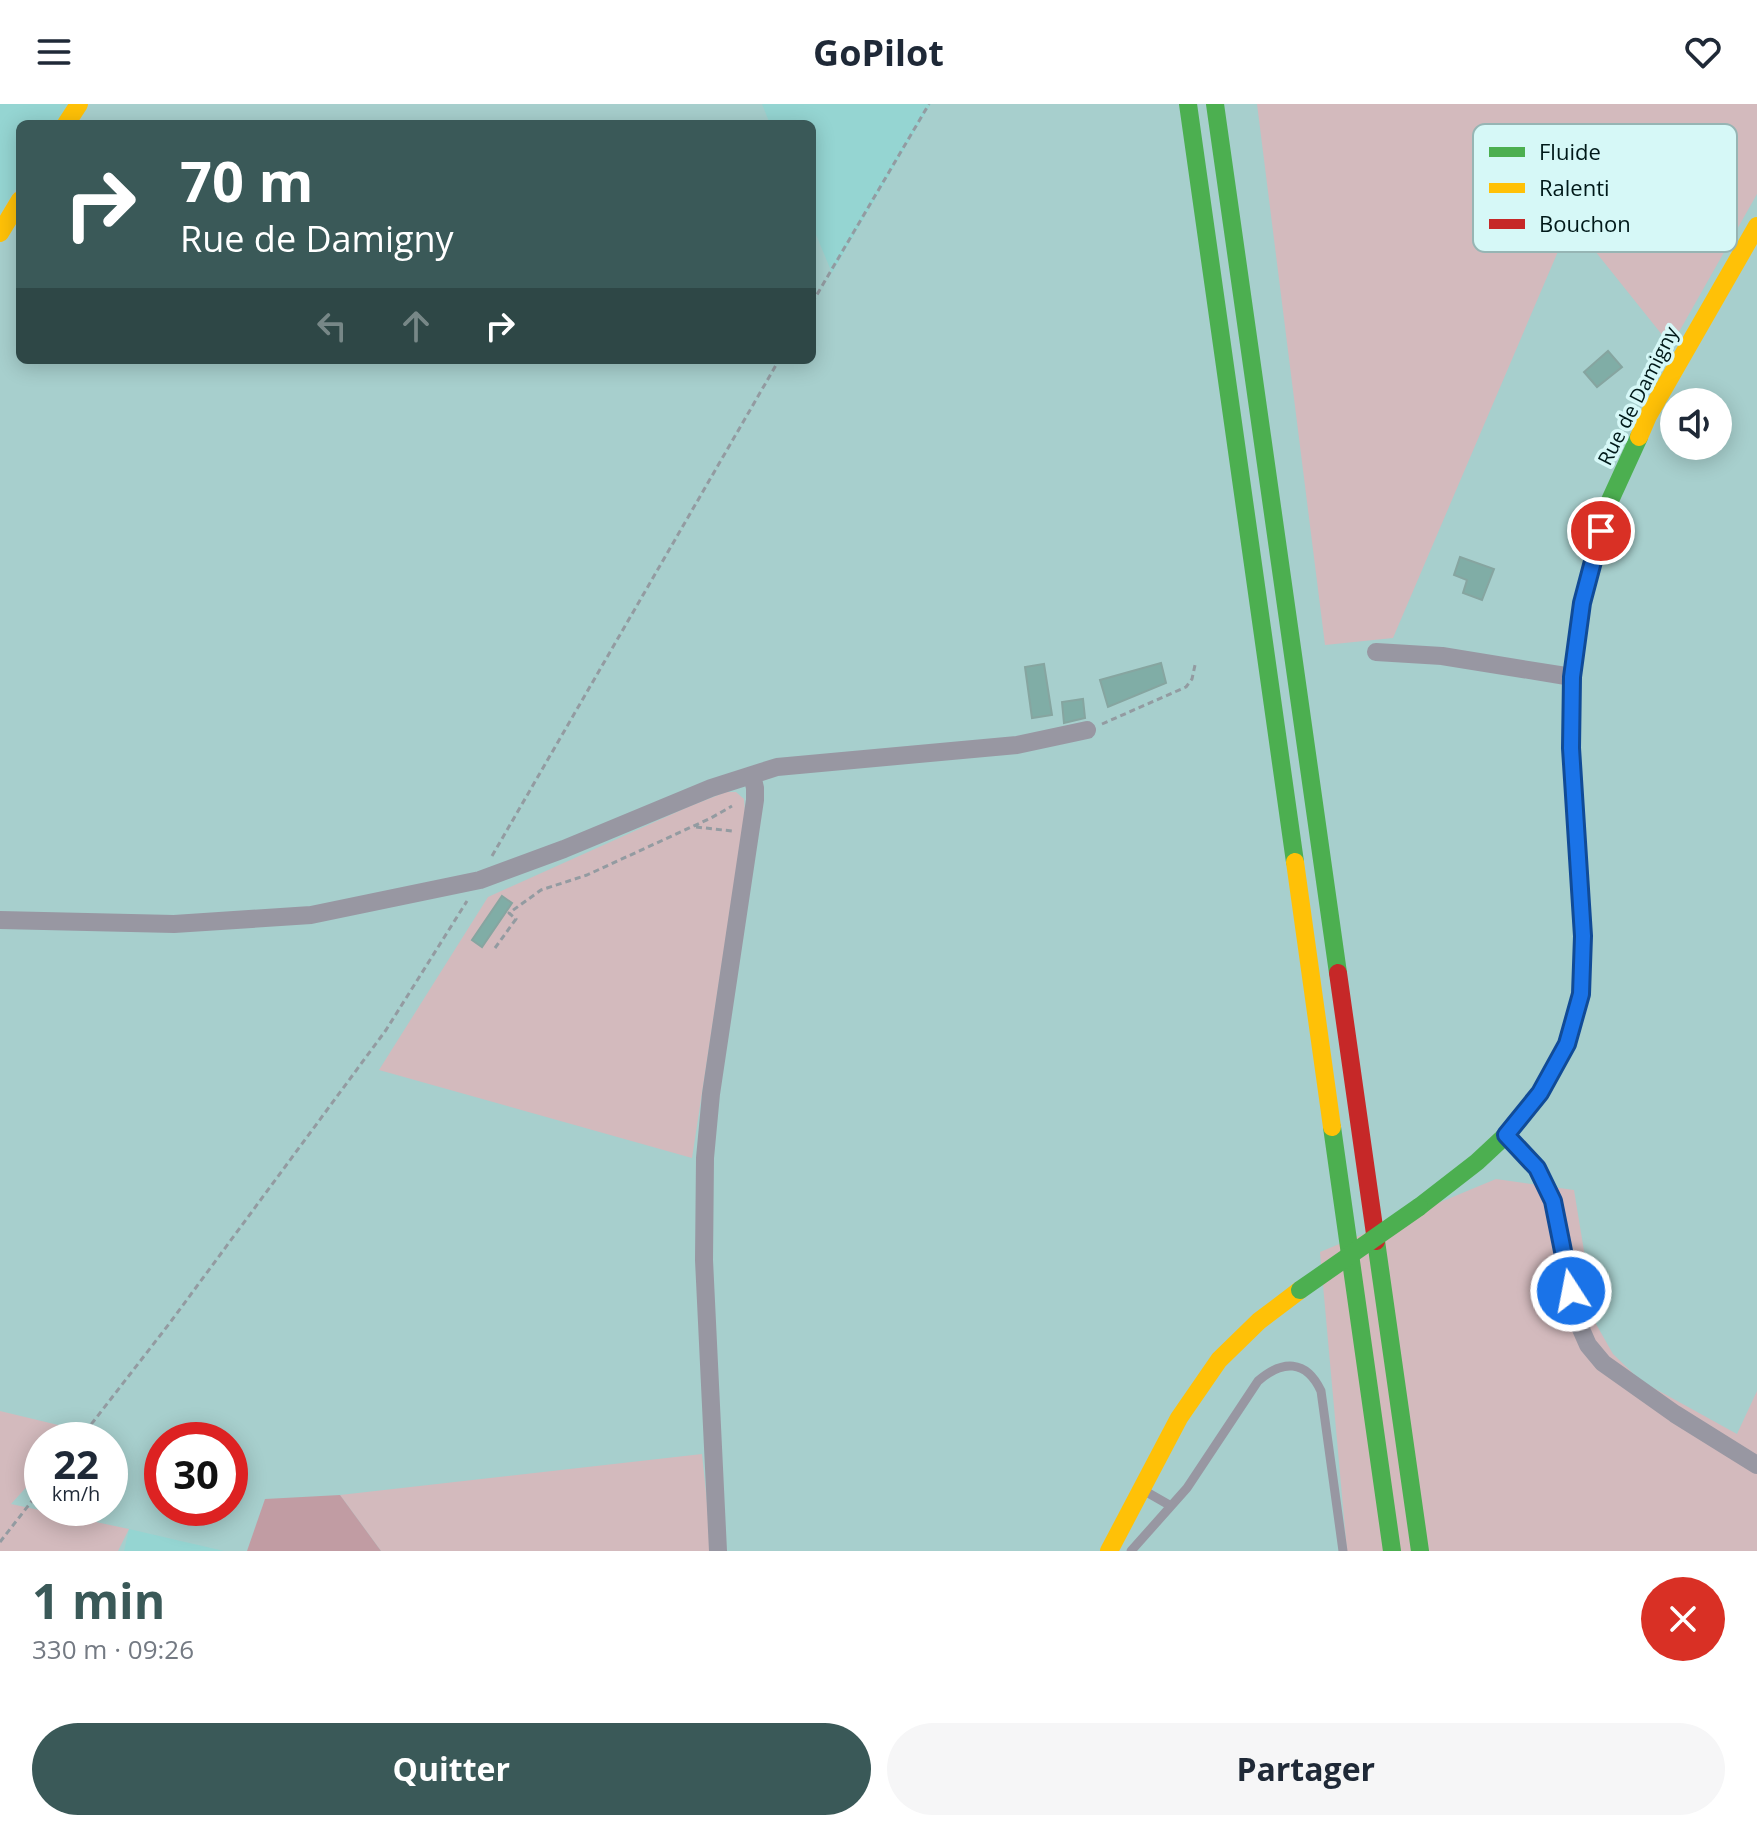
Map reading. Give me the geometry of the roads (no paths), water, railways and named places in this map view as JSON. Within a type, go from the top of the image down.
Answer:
[{"type":"main road","points":[[1188,104],[1392,1551]]},
{"type":"main road","points":[[1215,104],[1420,1551]]},
{"type":"main road","points":[[0,233],[16,207]]},
{"type":"main road","name":"Rue de Damigny","points":[[1109,1551],[1179,1418],[1219,1360],[1259,1321],[1477,1162],[1506,1135],[1540,1093],[1567,1044],[1581,994],[1583,936],[1571,748],[1572,677],[1582,603],[1607,507],[1648,416],[1752,247],[1757,226]]},
{"type":"street","points":[[1376,652],[1442,656],[1572,677]]},
{"type":"street","points":[[0,920],[174,924],[311,915],[480,880],[711,788],[777,767],[1017,745],[1087,730]]},
{"type":"street","points":[[718,1551],[704,1260],[705,1158],[711,1094],[755,800],[752,775]]},
{"type":"street","points":[[1506,1135],[1537,1168],[1553,1201],[1577,1320],[1588,1345],[1603,1363],[1675,1414],[1757,1465]]},
{"type":"lane","points":[[1131,1551],[1187,1488],[1258,1381],[1271,1370],[1286,1365],[1302,1368],[1315,1378],[1321,1391],[1343,1551]]},
{"type":"lane","points":[[1141,1489],[1171,1506]]}]
